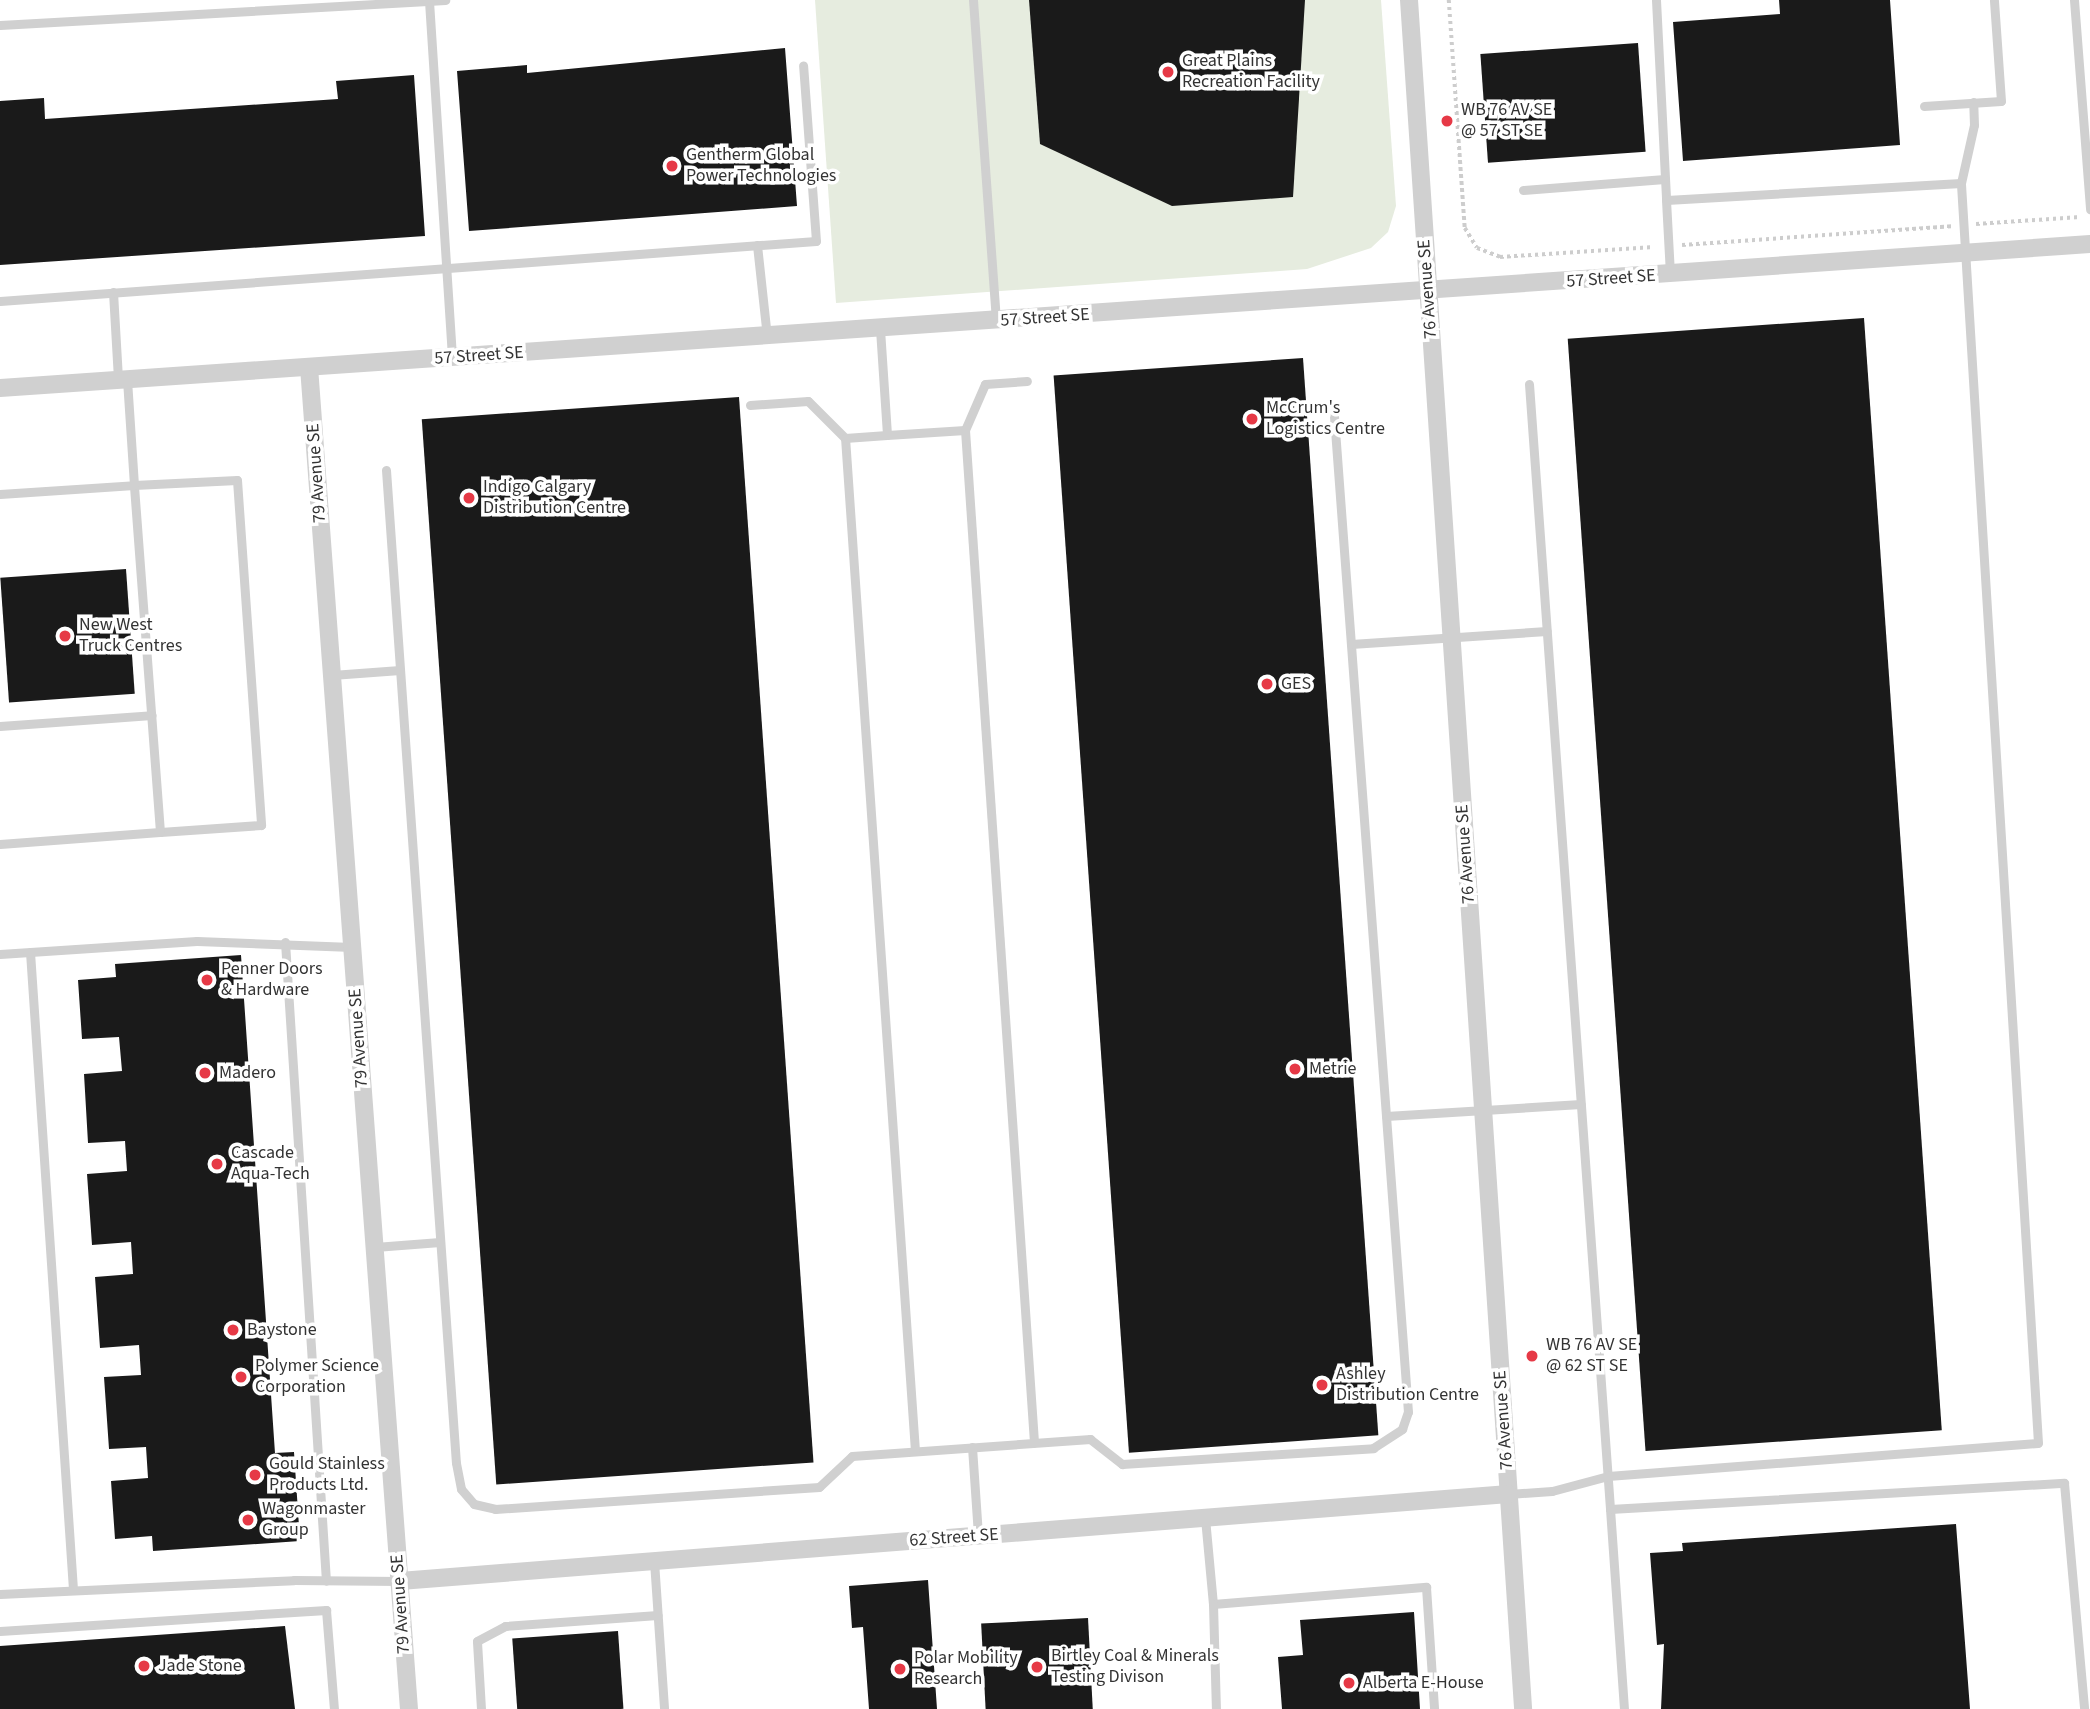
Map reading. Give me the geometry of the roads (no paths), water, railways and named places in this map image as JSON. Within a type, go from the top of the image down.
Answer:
[{"type":"street","name":"76 Avenue SE","points":[[1409,0],[1523,1709]]},
{"type":"street","name":"57 Street SE","points":[[0,388],[1428,292],[2090,244]]},
{"type":"street","name":"79 Avenue SE","points":[[309,368],[409,1709]]},
{"type":"street","name":"62 Street SE","points":[[400,1581],[1509,1494]]},
{"type":"lane","points":[[0,25],[445,0]]},
{"type":"lane","points":[[973,0],[996,321]]},
{"type":"lane","points":[[1656,0],[1670,275]]},
{"type":"lane","points":[[1924,106],[2001,101],[1994,0]]},
{"type":"lane","points":[[2074,0],[2088,146],[2090,209]]},
{"type":"lane","points":[[429,1],[452,358]]},
{"type":"lane","points":[[0,301],[445,266],[816,241],[803,65]]},
{"type":"lane","points":[[1509,1494],[1552,1491],[1608,1476],[2038,1443],[1961,183],[1974,125],[1973,102]]},
{"type":"lane","points":[[1523,190],[1665,179]]},
{"type":"lane","points":[[1666,200],[1961,183]]},
{"type":"lane","points":[[757,245],[767,337]]},
{"type":"lane","points":[[113,292],[134,485],[160,832]]},
{"type":"lane","points":[[880,329],[887,436]]},
{"type":"lane","points":[[1027,381],[985,384],[965,430],[1034,1443]]},
{"type":"lane","points":[[1529,384],[1624,1709]]},
{"type":"lane","points":[[750,405],[808,401],[845,438],[915,1451]]},
{"type":"lane","points":[[386,470],[456,1463],[461,1489],[474,1504],[495,1509],[819,1487],[852,1456],[915,1451],[1090,1439],[1122,1464],[1373,1448],[1393,1440],[1408,1412],[1334,416]]},
{"type":"lane","points":[[845,438],[965,430]]},
{"type":"lane","points":[[0,494],[237,480],[261,825],[0,844]]},
{"type":"lane","points":[[1351,644],[1547,631]]},
{"type":"lane","points":[[332,675],[400,670]]},
{"type":"lane","points":[[0,726],[152,715]]},
{"type":"lane","points":[[0,954],[197,941],[285,942],[352,947]]},
{"type":"lane","points":[[285,942],[326,1581]]},
{"type":"lane","points":[[30,952],[74,1590]]},
{"type":"lane","points":[[1386,1116],[1581,1104]]},
{"type":"lane","points":[[375,1247],[440,1242]]},
{"type":"lane","points":[[972,1447],[978,1536]]},
{"type":"lane","points":[[1610,1508],[2064,1483],[2084,1709]]},
{"type":"lane","points":[[1205,1518],[1213,1604],[1216,1709]]},
{"type":"lane","points":[[654,1561],[664,1709]]},
{"type":"lane","points":[[0,1594],[326,1581],[400,1581]]},
{"type":"lane","points":[[1213,1604],[1426,1587],[1434,1709]]},
{"type":"lane","points":[[0,1631],[326,1610],[334,1709]]},
{"type":"lane","points":[[481,1709],[477,1641],[505,1626],[657,1615]]},
{"type":"place","name":"Great Plains Recreation Facility","points":[[1168,72]]},
{"type":"place","name":"WB 76 AV SE @ 57 ST SE","points":[[1447,121]]},
{"type":"place","name":"Gentherm Global Power Technologies","points":[[672,166]]},
{"type":"place","name":"McCrum's Logistics Centre","points":[[1252,419]]},
{"type":"place","name":"Indigo Calgary Distribution Centre","points":[[469,498]]},
{"type":"place","name":"New West Truck Centres","points":[[65,636]]},
{"type":"place","name":"GES","points":[[1267,684]]},
{"type":"place","name":"Penner Doors & Hardware","points":[[207,980]]},
{"type":"place","name":"Metrie","points":[[1295,1069]]},
{"type":"place","name":"Madero","points":[[205,1073]]},
{"type":"place","name":"Cascade Aqua-Tech","points":[[217,1164]]},
{"type":"place","name":"Baystone","points":[[233,1330]]},
{"type":"place","name":"WB 76 AV SE @ 62 ST SE","points":[[1532,1356]]},
{"type":"place","name":"Polymer Science Corporation","points":[[241,1377]]},
{"type":"place","name":"Ashley Distribution Centre","points":[[1322,1385]]},
{"type":"place","name":"Gould Stainless Products Ltd.","points":[[255,1475]]},
{"type":"place","name":"Wagonmaster Group","points":[[248,1520]]},
{"type":"place","name":"Jade Stone","points":[[144,1666]]},
{"type":"place","name":"Birtley Coal & Minerals Testing Divison","points":[[1037,1667]]},
{"type":"place","name":"Polar Mobility Research","points":[[900,1669]]},
{"type":"place","name":"Alberta E-House","points":[[1349,1683]]}]
